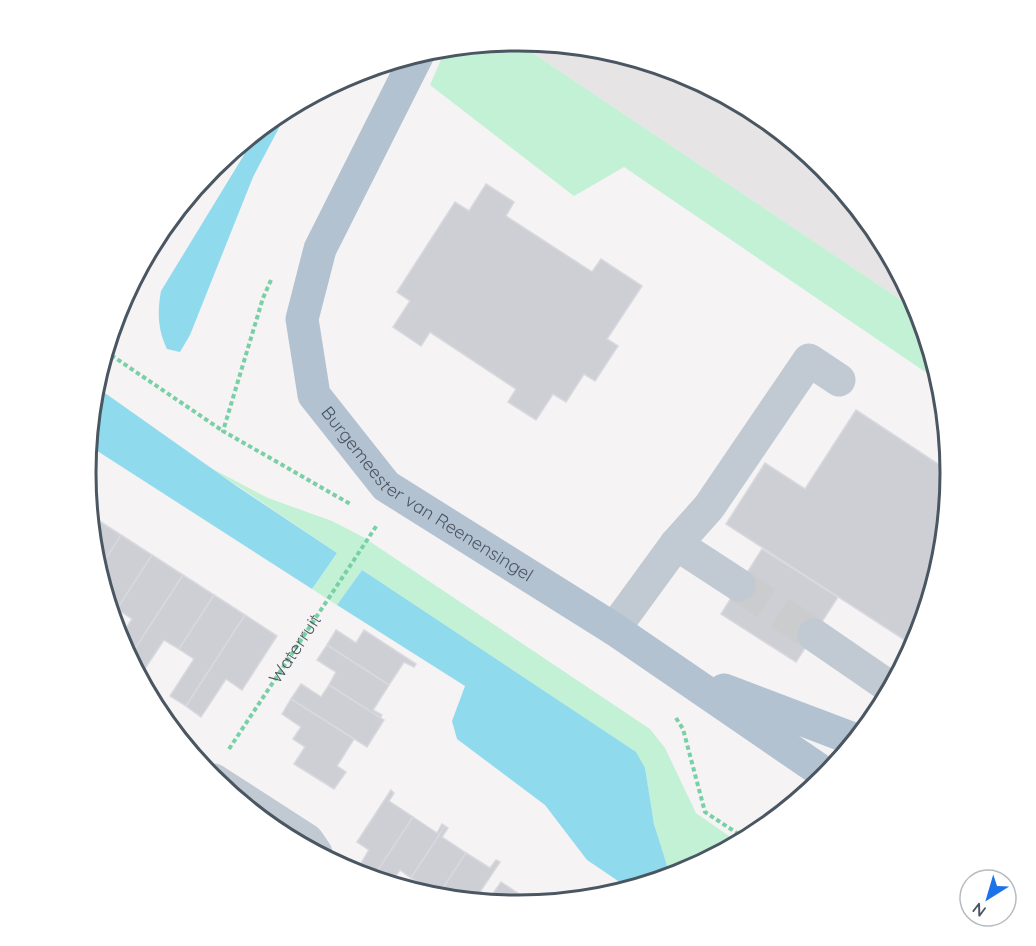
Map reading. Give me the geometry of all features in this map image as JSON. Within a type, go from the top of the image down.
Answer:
[{"type":"main road","name":"Burgemeester van Reenensingel","points":[[413,64],[320,249],[302,319],[314,395],[386,486],[614,629],[818,769]]},
{"type":"main road","name":"Burgemeester van Reenensingel","points":[[675,671],[847,737]]},
{"type":"street","points":[[614,629],[676,544],[709,507],[809,360],[839,380]]},
{"type":"street","points":[[676,544],[739,585]]},
{"type":"street","points":[[814,634],[884,683]]},
{"type":"street","points":[[219,769],[297,832]]},
{"type":"path","points":[[112,356],[223,431]]},
{"type":"path","name":"Waterruit","points":[[219,769],[321,608],[380,521]]},
{"type":"shaded area","points":[[531,51],[600,59],[654,73],[705,95],[752,122],[796,156],[853,216],[883,262],[903,301]]},
{"type":"green space","points":[[531,51],[903,301],[918,337],[928,374],[624,167],[574,196],[430,85],[442,58],[490,52]]},
{"type":"green space","points":[[211,468],[268,498],[332,521],[363,537],[650,729],[665,748],[696,813],[731,837],[668,867],[658,841],[645,768],[362,570],[337,605],[312,589],[337,553]]},
{"type":"water","points":[[281,124],[253,177],[190,335],[180,352],[167,349],[162,335],[159,321],[161,291],[247,150]]},
{"type":"water","points":[[104,392],[238,487],[337,553],[312,589],[97,451]]},
{"type":"water","points":[[362,570],[636,752],[645,768],[654,824],[668,868],[620,882],[587,860],[545,805],[457,739],[452,721],[465,686],[337,605]]},
{"type":"building","points":[[486,184],[514,202],[506,216],[592,272],[601,259],[642,286],[607,339],[618,346],[595,381],[584,374],[566,402],[553,394],[536,420],[508,402],[516,389],[430,332],[421,346],[393,327],[410,301],[397,292],[455,202],[469,211]]},
{"type":"building","points":[[856,410],[940,465],[939,501],[932,555],[918,609],[905,640],[726,524],[765,463],[805,489]]},
{"type":"building","points":[[99,521],[121,535],[105,560]]},
{"type":"building","points":[[121,535],[152,555],[118,608],[110,582],[105,560]]},
{"type":"building","points":[[762,549],[838,597],[796,662],[721,614]]},
{"type":"building","points":[[152,555],[183,575],[135,649],[126,629],[132,619],[118,608]]},
{"type":"building","points":[[183,575],[214,595],[179,649],[164,640],[145,669],[135,649]]},
{"type":"building","points":[[214,595],[245,615],[186,706],[170,696],[194,659],[179,649]]},
{"type":"building","points":[[245,615],[277,636],[242,690],[226,679],[201,717],[186,706]]},
{"type":"building","points":[[336,630],[356,643],[364,630],[416,664],[414,667],[404,662],[389,685],[327,645]]},
{"type":"building","points":[[327,645],[389,685],[373,710],[382,715],[380,718],[329,685],[336,672],[317,660]]},
{"type":"building","points":[[301,684],[321,697],[329,685],[384,720],[367,747],[291,699]]},
{"type":"building","points":[[291,699],[354,739],[337,766],[346,772],[334,789],[294,764],[305,747],[293,739],[301,727],[282,714]]},
{"type":"building","points":[[391,790],[394,793],[389,801],[413,817],[377,871],[360,864],[369,850],[357,842]]},
{"type":"building","points":[[413,817],[437,833],[442,824],[445,826],[411,878],[400,870],[395,877],[377,871]]},
{"type":"building","points":[[445,826],[448,828],[442,837],[466,853],[443,888],[421,884],[411,878]]},
{"type":"building","points":[[466,853],[490,868],[496,860],[500,862],[479,893],[443,888]]},
{"type":"building","points":[[501,882],[520,895],[518,895],[493,894]]},
{"type":"tunnel","points":[[739,585],[814,635]]}]
